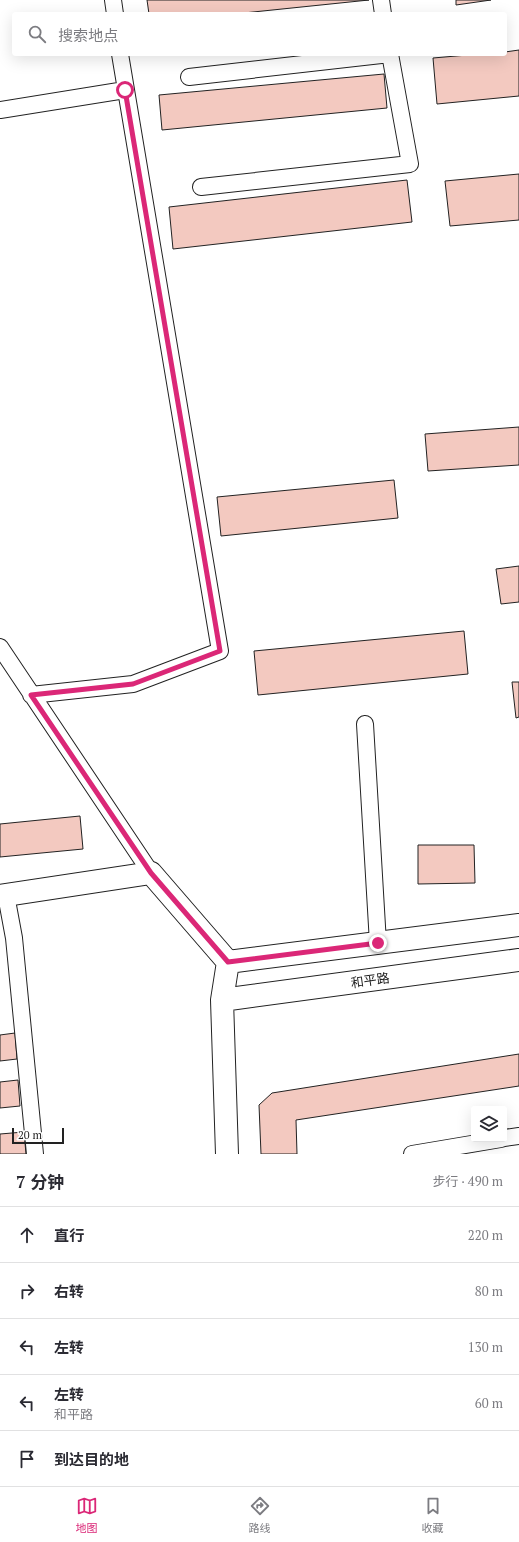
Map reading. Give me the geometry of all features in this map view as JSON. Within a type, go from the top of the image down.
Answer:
[{"type":"street","points":[[113,0],[114,12]]},
{"type":"street","points":[[381,0],[383,12]]},
{"type":"street","points":[[31,695],[133,684],[220,651],[120,56]]},
{"type":"street","points":[[189,78],[373,56]]},
{"type":"street","points":[[201,187],[410,164],[390,56]]},
{"type":"street","points":[[0,110],[125,90]]},
{"type":"street","points":[[0,647],[151,873],[228,962],[222,1000],[227,1154]]},
{"type":"street","points":[[365,724],[378,943]]},
{"type":"street","points":[[36,1154],[14,938],[3,895],[151,873]]},
{"type":"street","points":[[228,962],[519,925]]},
{"type":"street","name":"和平路","points":[[222,1000],[519,960]]},
{"type":"street","points":[[507,1138],[519,1136]]},
{"type":"street","points":[[412,1154],[483,1142]]},
{"type":"building","points":[[147,0],[369,0],[253,12],[149,12]]},
{"type":"building","points":[[456,0],[491,0],[456,5]]},
{"type":"building","points":[[519,50],[519,96],[437,104],[433,58],[456,56],[507,56],[507,52]]},
{"type":"building","points":[[384,74],[387,108],[162,130],[159,95]]},
{"type":"building","points":[[519,174],[519,220],[450,226],[445,181]]},
{"type":"building","points":[[407,180],[412,222],[173,249],[169,207]]},
{"type":"building","points":[[519,427],[519,465],[428,471],[425,434]]},
{"type":"building","points":[[394,480],[398,518],[221,536],[217,497]]},
{"type":"building","points":[[519,566],[519,602],[501,604],[496,569]]},
{"type":"building","points":[[464,631],[468,674],[258,695],[254,651]]},
{"type":"building","points":[[512,682],[519,682],[519,717],[516,718]]},
{"type":"building","points":[[80,816],[83,849],[0,857],[0,824]]},
{"type":"building","points":[[418,845],[474,845],[475,883],[418,884]]},
{"type":"building","points":[[15,1033],[17,1059],[0,1061],[0,1035]]},
{"type":"building","points":[[519,1054],[519,1086],[296,1120],[297,1154],[261,1154],[259,1105],[272,1093]]},
{"type":"building","points":[[18,1080],[20,1106],[0,1108],[0,1082]]},
{"type":"building","points":[[24,1132],[26,1154],[0,1154],[0,1134]]},
{"type":"route","points":[[125,90],[220,651],[133,684],[31,695],[151,873],[228,962],[378,943]]}]
